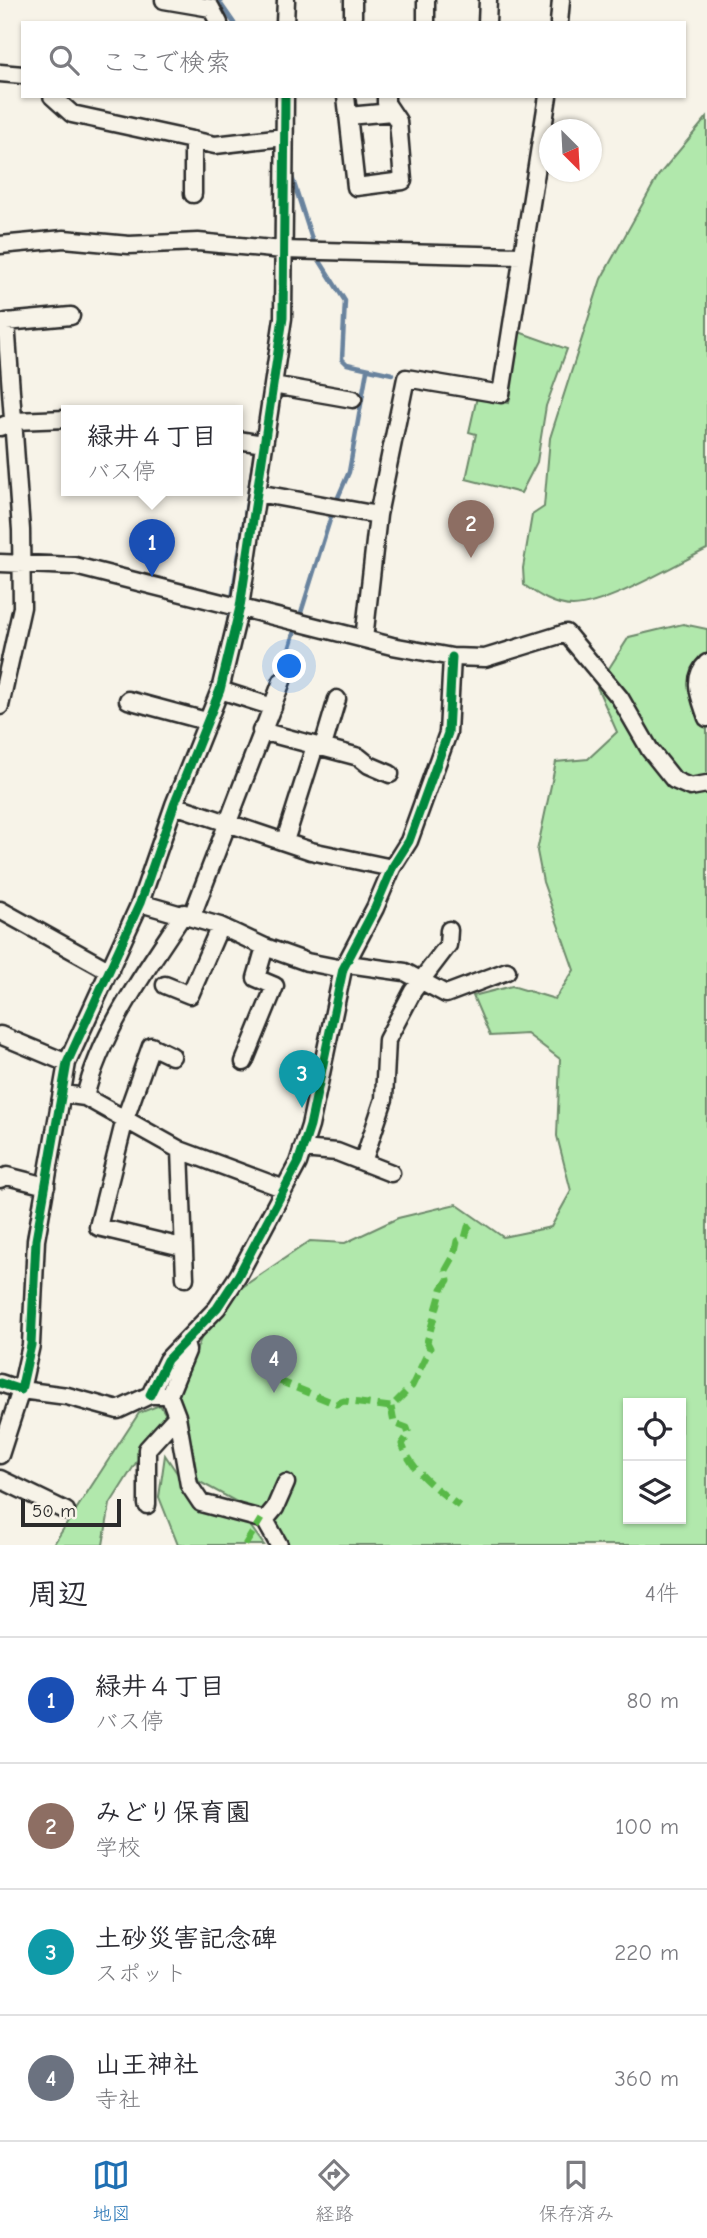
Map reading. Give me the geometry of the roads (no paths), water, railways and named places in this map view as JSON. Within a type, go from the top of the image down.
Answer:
[{"type":"street","points":[[164,0],[211,8],[218,21]]},
{"type":"street","points":[[285,21],[286,0]]},
{"type":"street","points":[[353,0],[353,21]]},
{"type":"street","points":[[426,0],[426,21]]},
{"type":"street","points":[[487,21],[488,0]]},
{"type":"street","points":[[559,21],[561,0]]},
{"type":"street","points":[[0,73],[21,75]]},
{"type":"street","points":[[54,98],[72,114],[215,145],[284,137]]},
{"type":"street","points":[[0,1455],[21,1390],[31,1345],[36,1240],[67,1063],[140,903],[174,805],[220,690],[240,607],[283,318],[284,137],[287,98]]},
{"type":"street","points":[[346,98],[348,116],[356,187],[404,181],[398,121],[389,104],[348,116]]},
{"type":"street","points":[[364,639],[378,515],[406,378],[501,394],[548,98]]},
{"type":"street","points":[[193,140],[193,194]]},
{"type":"street","points":[[0,245],[64,239],[129,245],[222,243],[283,250],[522,256]]},
{"type":"street","points":[[0,706],[22,607],[22,563],[7,424],[6,322],[71,316]]},
{"type":"street","points":[[274,386],[353,399]]},
{"type":"street","points":[[7,424],[61,419]]},
{"type":"street","points":[[243,441],[264,444]]},
{"type":"street","points":[[257,493],[378,515]]},
{"type":"street","points":[[0,564],[75,566],[364,639],[452,657],[485,657],[566,633],[620,698],[650,750],[674,780],[690,787],[707,784]]},
{"type":"street","points":[[150,1395],[167,1360],[217,1308],[238,1276],[268,1224],[282,1188],[298,1163],[345,967],[392,868],[409,841],[448,733],[452,657]]},
{"type":"street","points":[[707,663],[701,669],[697,686],[707,718]]},
{"type":"street","points":[[85,1097],[89,1080],[127,1004],[188,914],[228,822],[282,681]]},
{"type":"street","points":[[220,690],[273,706]]},
{"type":"street","points":[[128,699],[206,721]]},
{"type":"street","points":[[285,841],[337,699]]},
{"type":"street","points":[[261,731],[359,757],[390,774]]},
{"type":"street","points":[[174,805],[321,853],[392,868]]},
{"type":"street","points":[[140,903],[188,914],[307,962],[345,967],[381,966],[421,980],[446,994],[507,971]]},
{"type":"street","points":[[0,911],[110,971]]},
{"type":"street","points":[[165,985],[190,995],[220,926]]},
{"type":"street","points":[[363,1162],[384,1099],[387,1040],[421,980],[448,945],[449,930]]},
{"type":"street","points":[[244,1062],[275,986],[256,978],[265,947]]},
{"type":"street","points":[[0,1035],[67,1063]]},
{"type":"street","points":[[172,1056],[151,1046],[125,1119],[98,1227],[181,1247]]},
{"type":"street","points":[[63,1094],[85,1097],[180,1150],[282,1188]]},
{"type":"street","points":[[302,1149],[337,1152],[391,1173]]},
{"type":"street","points":[[180,1150],[181,1247],[185,1279]]},
{"type":"street","points":[[0,1179],[7,1176],[46,1186]]},
{"type":"street","points":[[185,1343],[187,1351],[169,1395],[177,1416],[189,1485],[201,1503],[265,1520],[279,1545]]},
{"type":"street","points":[[0,1383],[21,1390],[67,1396],[118,1410],[150,1395],[169,1395]]},
{"type":"street","points":[[147,1505],[147,1449],[177,1416]]},
{"type":"street","points":[[0,1479],[66,1511]]},
{"type":"street","points":[[265,1520],[275,1508],[286,1483]]},
{"type":"waterway","points":[[218,0],[233,21]]},
{"type":"waterway","points":[[292,177],[318,258],[345,301],[342,359],[347,364],[392,374]]},
{"type":"waterway","points":[[336,502],[349,472],[367,370]]},
{"type":"waterway","points":[[227,630],[253,465]]},
{"type":"waterway","points":[[299,619],[333,510]]},
{"type":"waterway","points":[[282,673],[296,627]]},
{"type":"waterway","points":[[27,1260],[29,1234]]},
{"type":"place","name":"みどり保育園","points":[[471,558]]},
{"type":"place","name":"緑井４丁目","points":[[152,577]]},
{"type":"place","name":"土砂災害記念碑","points":[[302,1108]]},
{"type":"place","name":"山王神社","points":[[274,1393]]}]
